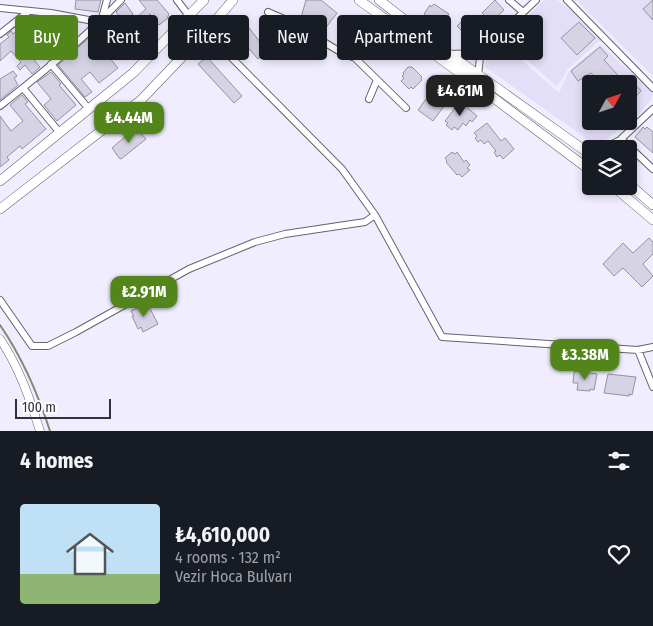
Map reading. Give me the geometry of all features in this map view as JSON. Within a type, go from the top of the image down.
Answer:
[{"type":"main road","points":[[190,15],[204,0]]},
{"type":"main road","points":[[220,15],[233,0]]},
{"type":"main road","points":[[359,0],[457,70],[582,164]]},
{"type":"main road","points":[[378,0],[398,15]]},
{"type":"main road","points":[[0,181],[133,73],[168,37]]},
{"type":"main road","points":[[451,55],[582,149]]},
{"type":"main road","points":[[0,209],[141,100],[179,60]]},
{"type":"main road","points":[[637,191],[653,205]]},
{"type":"main road","points":[[624,195],[653,220]]},
{"type":"street","points":[[102,15],[107,0]]},
{"type":"street","points":[[106,15],[121,0]]},
{"type":"street","points":[[177,0],[188,15]]},
{"type":"street","points":[[509,0],[523,12]]},
{"type":"street","points":[[520,15],[536,0]]},
{"type":"street","points":[[567,0],[653,88]]},
{"type":"street","points":[[0,8],[88,19]]},
{"type":"street","points":[[0,34],[29,11]]},
{"type":"street","points":[[268,12],[291,22],[342,53],[355,58],[406,108]]},
{"type":"street","points":[[0,106],[88,32]]},
{"type":"street","points":[[234,60],[342,169],[375,215],[442,337],[638,350],[653,347]]},
{"type":"street","points":[[478,75],[480,60]]},
{"type":"street","points":[[52,64],[90,109]]},
{"type":"street","points":[[369,99],[376,80]]},
{"type":"street","points":[[23,88],[60,133]]},
{"type":"street","points":[[653,110],[621,139],[653,170]]},
{"type":"street","points":[[0,300],[32,346],[48,346],[189,269],[255,242],[285,234],[365,222],[375,215]]},
{"type":"street","points":[[0,339],[7,349],[26,389],[40,431]]},
{"type":"street","points":[[638,350],[653,387]]},
{"type":"shaded area","points":[[544,0],[557,0],[591,24],[602,39],[568,69],[557,87],[527,60],[543,60],[543,15],[529,15]]},
{"type":"shaded area","points":[[577,0],[653,0],[653,76],[584,8]]},
{"type":"shaded area","points":[[600,44],[634,75],[582,75],[582,130],[618,130],[606,140],[588,140],[485,67],[486,60],[522,60],[559,93],[569,71]]},
{"type":"shaded area","points":[[638,79],[653,93],[651,100],[639,114]]},
{"type":"building","points":[[76,0],[101,0],[98,12],[75,9]]},
{"type":"building","points":[[139,0],[157,0],[169,14],[167,19],[159,25],[158,15],[139,15],[146,9]]},
{"type":"building","points":[[306,0],[321,0],[337,13],[327,26],[327,15],[302,15]]},
{"type":"building","points":[[495,0],[504,10],[499,15],[484,15],[482,13]]},
{"type":"building","points":[[653,0],[653,20],[643,9]]},
{"type":"building","points":[[125,3],[133,14],[118,15],[116,12]]},
{"type":"building","points":[[434,4],[449,14],[425,15],[430,5],[431,7]]},
{"type":"building","points":[[461,22],[461,30],[457,26]]},
{"type":"building","points":[[579,22],[595,38],[577,55],[561,38]]},
{"type":"building","points":[[249,28],[259,41],[258,59],[249,49]]},
{"type":"building","points":[[11,31],[13,34],[15,32],[15,55],[11,51],[0,61],[0,44],[9,37],[7,35]]},
{"type":"building","points":[[88,39],[88,60],[111,60],[118,68],[99,83],[90,72],[81,79],[92,92],[85,97],[58,65],[64,60],[78,60],[78,47]]},
{"type":"building","points":[[600,47],[608,56],[604,60],[618,75],[593,75],[591,73],[582,75],[582,79],[578,81],[571,71]]},
{"type":"building","points":[[19,60],[34,60],[40,67],[32,74],[25,65],[20,70],[17,66],[21,62]]},
{"type":"building","points":[[203,60],[210,60],[242,96],[234,103],[198,64]]},
{"type":"building","points":[[408,67],[412,67],[422,77],[422,80],[413,89],[411,87],[409,89],[401,81],[404,78],[402,76],[403,73]]},
{"type":"building","points":[[13,71],[17,76],[14,78],[18,85],[0,100],[0,79]]},
{"type":"building","points":[[51,72],[76,105],[57,121],[44,105],[51,99],[37,82]]},
{"type":"building","points":[[432,91],[447,102],[433,121],[418,110]]},
{"type":"building","points":[[22,95],[28,102],[25,104],[46,129],[22,149],[20,146],[7,157],[9,160],[0,167],[0,116],[11,131],[23,121],[10,105]]},
{"type":"building","points":[[459,103],[463,104],[477,116],[472,122],[470,120],[466,126],[463,123],[458,130],[454,127],[452,130],[446,125],[448,123],[445,121]]},
{"type":"building","points":[[487,123],[501,141],[505,138],[514,149],[503,159],[500,155],[497,157],[494,152],[496,151],[488,141],[484,144],[481,140],[478,142],[475,138],[477,136],[474,133]]},
{"type":"building","points":[[643,127],[645,129],[647,127],[653,132],[653,153],[635,137]]},
{"type":"building","points":[[137,129],[146,139],[121,159],[119,158],[112,148]]},
{"type":"building","points":[[452,152],[455,154],[457,152],[464,162],[466,160],[470,165],[467,168],[470,170],[462,177],[459,174],[457,175],[446,162],[445,158]]},
{"type":"building","points":[[649,238],[653,242],[653,254],[643,264],[653,276],[642,287],[623,268],[614,276],[603,264],[623,243],[633,253]]},
{"type":"building","points":[[147,303],[158,324],[143,332],[141,327],[138,329],[131,311]]},
{"type":"building","points":[[574,372],[597,374],[594,390],[577,390],[578,383],[573,383]]},
{"type":"building","points":[[608,374],[636,377],[632,395],[604,393]]},
{"type":"waterway","points":[[0,325],[29,376],[50,431]]}]
